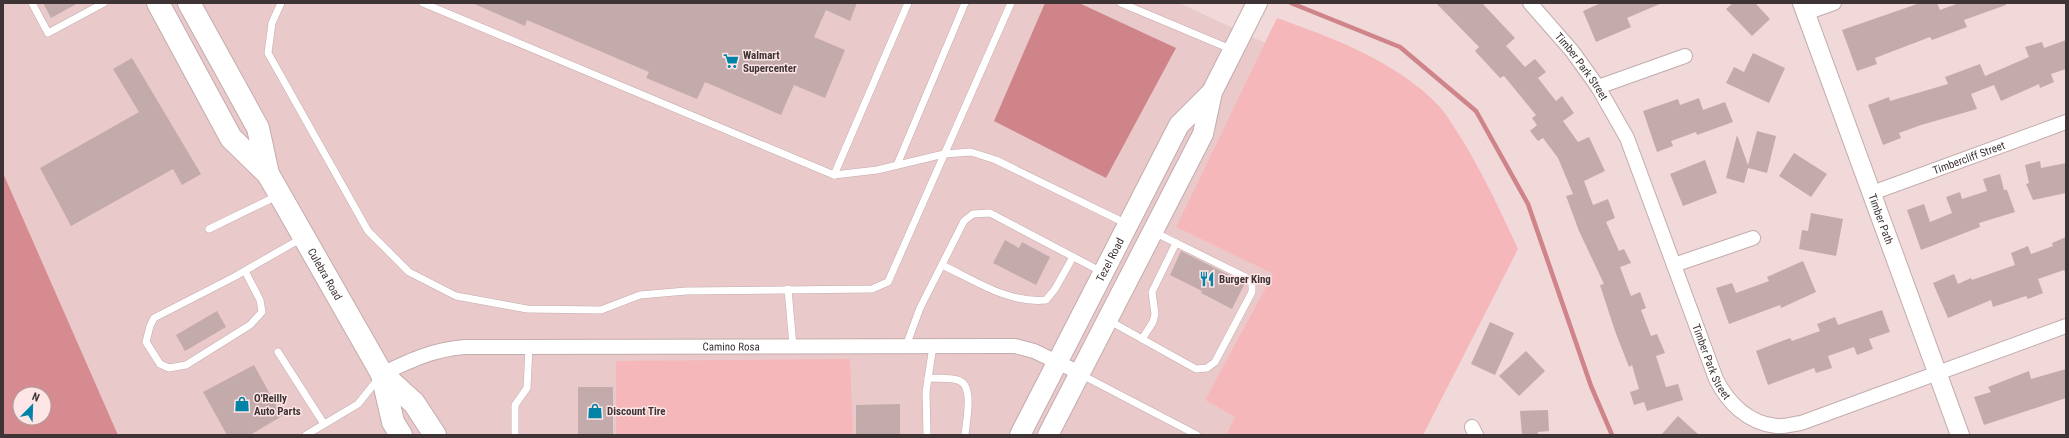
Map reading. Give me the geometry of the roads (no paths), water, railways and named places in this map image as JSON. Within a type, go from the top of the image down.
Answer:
[{"type":"main road","name":"Culebra Road","points":[[158,3],[231,138],[268,174],[382,374],[393,422],[401,435]]},
{"type":"main road","name":"Culebra Road","points":[[189,3],[258,128],[268,174]]},
{"type":"main road","name":"Tezel Road","points":[[1048,435],[1203,134],[1212,92],[1257,3]]},
{"type":"main road","name":"Tezel Road","points":[[1020,435],[1102,272],[1179,125],[1212,92]]},
{"type":"main road","name":"Culebra Road","points":[[382,374],[414,402],[435,435]]},
{"type":"street","name":"Timber Park Street","points":[[1530,3],[1572,51],[1598,87],[1627,138],[1722,392],[1734,407],[1759,422],[1777,426],[1801,423],[2066,326]]},
{"type":"street","points":[[1804,8],[1834,3]]},
{"type":"street","name":"Timber Path","points":[[1804,8],[1960,435]]},
{"type":"street","points":[[1598,87],[1685,56]]},
{"type":"street","name":"Timbercliff Street","points":[[1872,193],[2066,122]]},
{"type":"street","points":[[1674,265],[1753,238]]},
{"type":"street","name":"Camino Rosa","points":[[382,374],[421,356],[445,349],[529,347],[793,346],[1015,346],[1034,351],[1080,373]]},
{"type":"lane","points":[[32,3],[48,33],[94,5],[104,3]]},
{"type":"lane","points":[[282,3],[272,23],[268,53],[368,231],[409,272],[456,296],[527,309],[601,310],[640,295],[686,291],[872,289],[888,282],[1011,3]]},
{"type":"lane","points":[[423,3],[834,175],[877,170],[944,154],[971,152],[996,160],[1127,224]]},
{"type":"lane","points":[[834,175],[908,3]]},
{"type":"lane","points":[[897,165],[965,3]]},
{"type":"lane","points":[[1122,3],[1233,50]]},
{"type":"lane","points":[[209,229],[280,195]]},
{"type":"lane","points":[[906,346],[920,308],[964,221],[973,214],[990,213],[1102,272]]},
{"type":"lane","points":[[1107,320],[1196,369],[1207,368],[1215,362],[1252,292],[1252,284],[1247,278],[1153,231]]},
{"type":"lane","points":[[245,271],[260,300],[262,312],[250,325],[186,365],[169,368],[160,364],[146,342],[150,326],[154,318],[245,271],[304,236]]},
{"type":"lane","points":[[1142,339],[1153,322],[1155,314],[1152,301],[1152,292],[1176,243]]},
{"type":"lane","points":[[942,265],[1010,297],[1032,301],[1046,300],[1055,289],[1073,257]]},
{"type":"lane","points":[[788,289],[793,346]]},
{"type":"lane","points":[[927,435],[926,392],[933,346]]},
{"type":"lane","points":[[514,435],[515,406],[527,388],[529,347]]},
{"type":"lane","points":[[278,352],[324,424]]},
{"type":"lane","points":[[1080,373],[1197,435]]},
{"type":"lane","points":[[306,435],[358,404],[382,374]]},
{"type":"lane","points":[[928,378],[960,381],[965,385],[969,394],[965,435]]},
{"type":"waterway","points":[[1291,3],[1400,47],[1476,111],[1528,204],[1591,386],[1612,435]]},
{"type":"place","name":"Walmart Supercenter","points":[[731,61]]},
{"type":"place","name":"Burger King","points":[[1207,279]]},
{"type":"place","name":"O'Reilly Auto Parts","points":[[242,404]]},
{"type":"place","name":"Discount Tire","points":[[595,411]]}]
